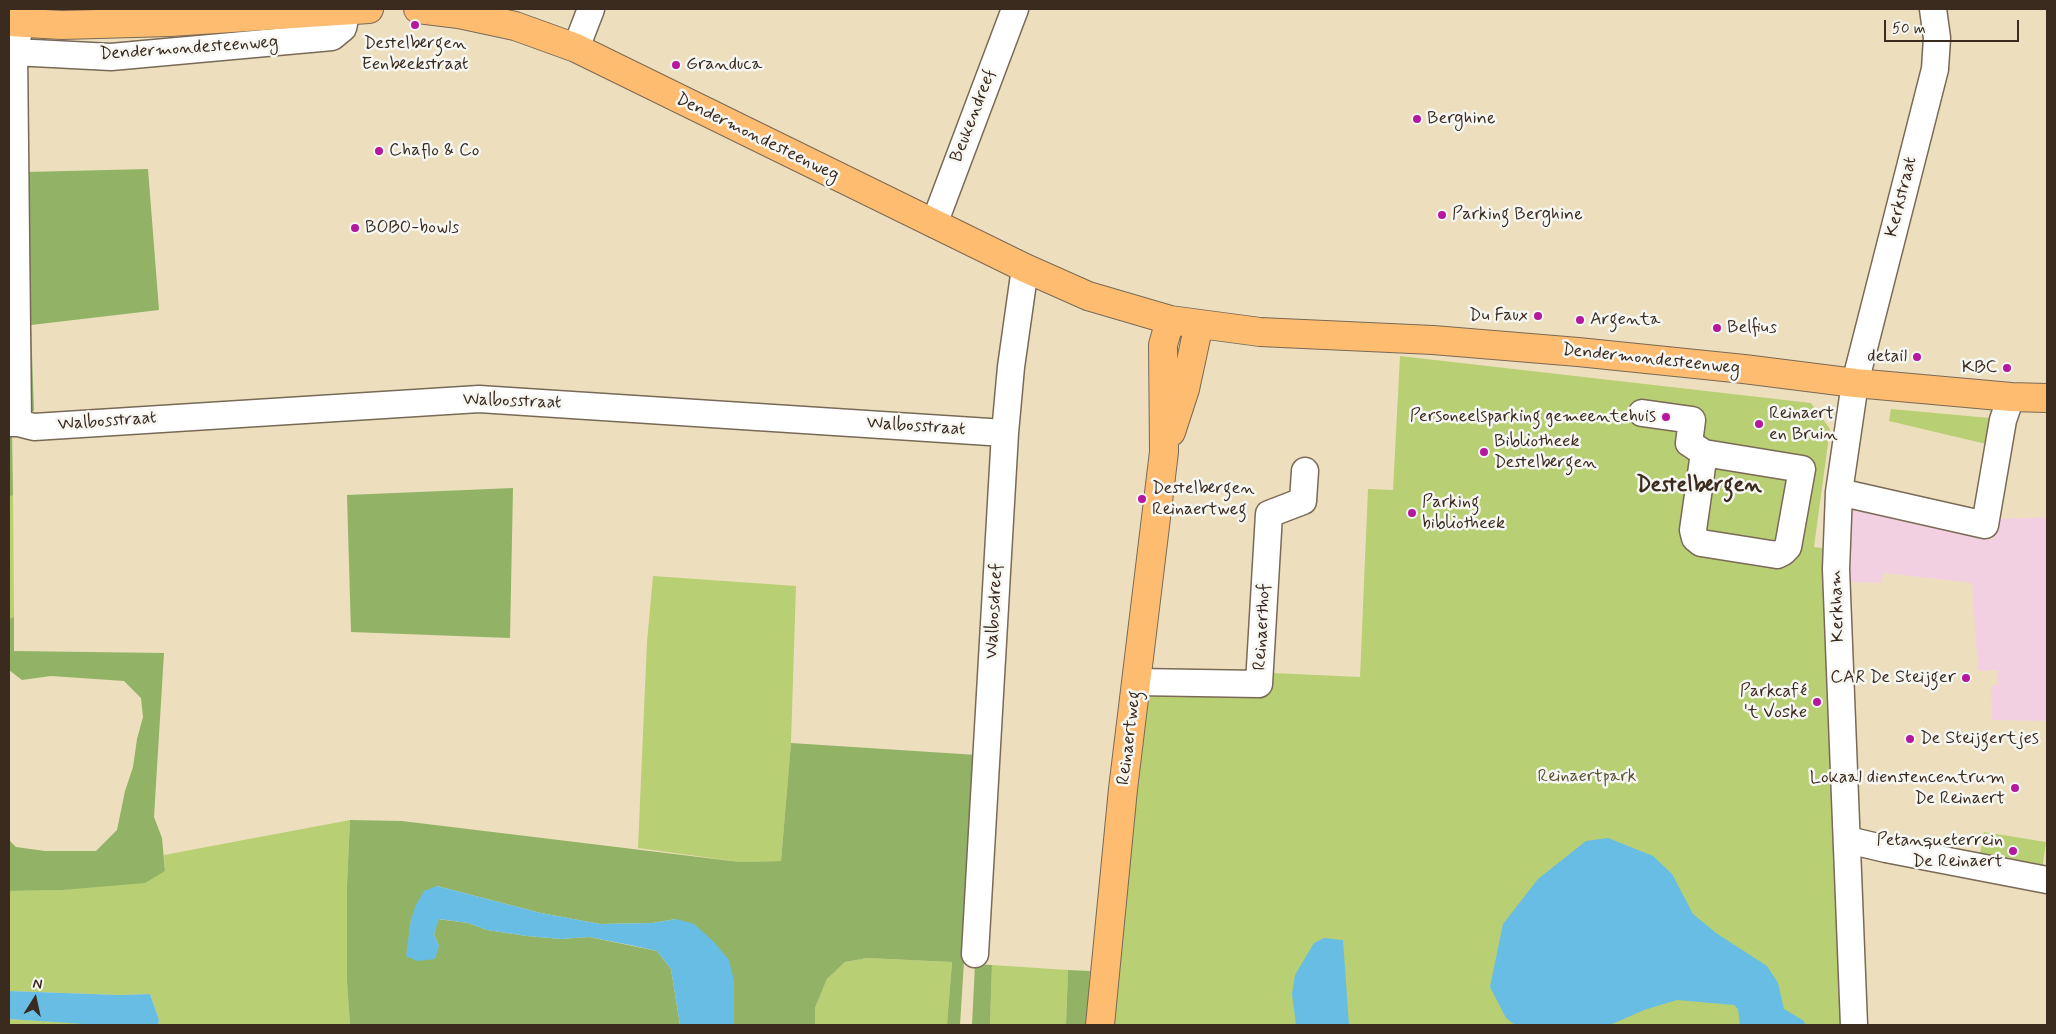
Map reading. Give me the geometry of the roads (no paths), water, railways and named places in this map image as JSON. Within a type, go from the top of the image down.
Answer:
[{"type":"main road","name":"Dendermondesteenweg","points":[[418,9],[459,14],[514,17],[1025,268],[1168,328],[1225,338],[1255,332],[1433,340],[1564,350],[1855,383],[2011,398],[2047,398]]},
{"type":"main road","name":"Dendermondesteenweg","points":[[15,23],[62,25],[170,22],[358,10]]},
{"type":"main road","name":"Reinaertweg","points":[[1100,1025],[1123,789],[1164,452],[1162,365],[1168,328]]},
{"type":"main road","name":"Reinaertweg","points":[[1164,452],[1185,389],[1197,332]]},
{"type":"street","points":[[576,48],[591,9]]},
{"type":"street","name":"Beukendreef","points":[[934,224],[1015,9]]},
{"type":"street","name":"Kerkstraat","points":[[1855,383],[1935,68],[1937,38],[1933,9]]},
{"type":"street","name":"Dendermondesteenweg","points":[[14,52],[111,57],[332,37],[343,28],[358,10]]},
{"type":"street","points":[[14,423],[15,23]]},
{"type":"street","name":"Walbosdreef","points":[[975,954],[1005,433],[1010,368],[1025,268]]},
{"type":"street","name":"Kerkham","points":[[1854,1025],[1836,569],[1840,488],[1855,383]]},
{"type":"street","points":[[1801,478],[1985,525],[2003,420],[2011,398]]},
{"type":"street","name":"Walbosstraat","points":[[14,423],[34,427],[479,399],[1005,433]]},
{"type":"street","points":[[1642,413],[1692,420],[1689,444],[1704,454],[1802,468],[1788,547],[1783,552],[1777,555],[1701,543],[1695,538],[1693,530],[1704,454]]},
{"type":"street","name":"Reinaerthof","points":[[1137,682],[1259,684],[1268,514],[1303,501],[1305,470]]},
{"type":"street","points":[[1848,840],[2047,880]]},
{"type":"water","points":[[1608,838],[1653,856],[1672,874],[1693,914],[1716,933],[1767,966],[1778,983],[1784,1009],[1804,1021],[1805,1025],[1740,1025],[1738,1009],[1734,1005],[1677,1000],[1644,1010],[1610,1025],[1515,1025],[1506,1018],[1490,987],[1503,924],[1538,879],[1586,841]]},
{"type":"water","points":[[437,886],[541,913],[600,924],[652,923],[676,919],[694,924],[714,942],[729,960],[734,981],[734,1025],[680,1025],[671,969],[657,951],[630,945],[589,937],[561,939],[527,936],[487,930],[468,923],[439,919],[434,934],[439,946],[435,959],[417,961],[406,956],[411,919],[416,905],[424,891]]},
{"type":"water","points":[[1324,938],[1343,940],[1349,1025],[1296,1025],[1292,994],[1295,975],[1314,943]]},
{"type":"water","points":[[9,991],[120,995],[150,994],[159,1020],[158,1025],[99,1025],[9,1019]]},
{"type":"place","name":"Destelbergen Eenbeekstraat","points":[[415,25]]},
{"type":"place","name":"Granduca","points":[[676,65]]},
{"type":"place","name":"Berghine","points":[[1417,119]]},
{"type":"place","name":"Chaflo & Co","points":[[379,151]]},
{"type":"place","name":"Parking Berghine","points":[[1442,215]]},
{"type":"place","name":"BOBO-bowls","points":[[355,228]]},
{"type":"place","name":"Du Faux","points":[[1538,316]]},
{"type":"place","name":"Argenta","points":[[1580,320]]},
{"type":"place","name":"Belfius","points":[[1717,328]]},
{"type":"place","name":"detail","points":[[1917,357]]},
{"type":"place","name":"KBC","points":[[2007,368]]},
{"type":"place","name":"Personeelsparking gemeentehuis","points":[[1666,417]]},
{"type":"place","name":"Reinaert en Bruin","points":[[1759,424]]},
{"type":"place","name":"Bibliotheek Destelbergen","points":[[1484,452]]},
{"type":"place","name":"Destelbergen Reinaertweg","points":[[1142,499]]},
{"type":"place","name":"Parking bibliotheek","points":[[1412,513]]},
{"type":"place","name":"CAR De Steijger","points":[[1966,678]]},
{"type":"place","name":"Parkcafé 't Voske","points":[[1817,702]]},
{"type":"place","name":"De Steijgertjes","points":[[1910,739]]},
{"type":"place","name":"Lokaal dienstencentrum De Reinaert","points":[[2015,788]]},
{"type":"place","name":"Petanqueterrein De Reinaert","points":[[2013,851]]},
{"type":"district","name":"Destelbergen","points":[[1699,486]]},
{"type":"park label","name":"Reinaertpark","points":[[1587,777]]}]
